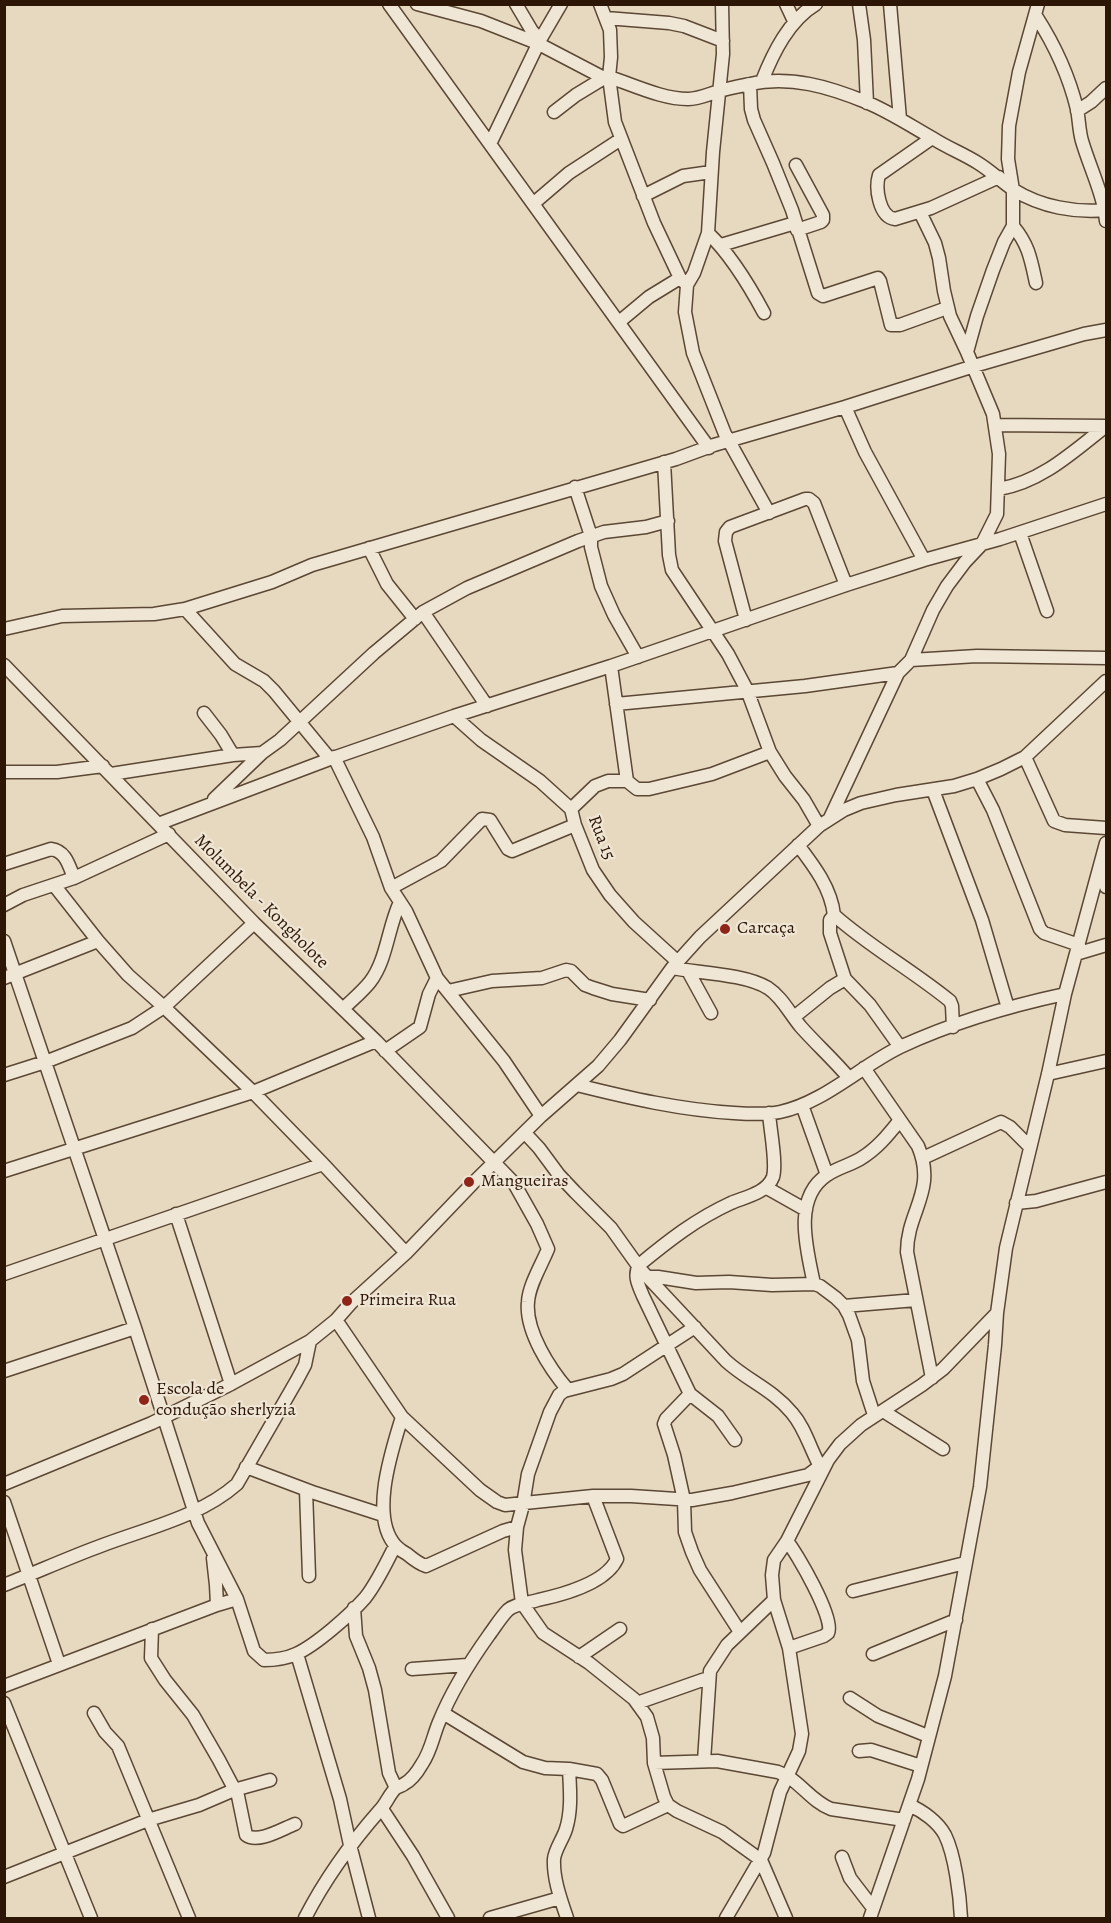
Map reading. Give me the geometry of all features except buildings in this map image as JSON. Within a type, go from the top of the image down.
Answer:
[{"type":"street","points":[[389,4],[709,448]]},
{"type":"street","points":[[417,4],[481,21],[539,42],[607,77],[675,98],[696,98],[756,83],[809,83],[867,103],[900,119],[978,163],[1013,190],[1051,207],[1106,214]]},
{"type":"street","points":[[516,4],[539,42]]},
{"type":"street","points":[[490,144],[539,42],[561,4]]},
{"type":"street","points":[[600,4],[606,18],[611,42],[607,77],[615,122],[643,196],[683,282],[685,312],[693,353],[725,434],[769,513]]},
{"type":"street","points":[[786,4],[794,21]]},
{"type":"street","points":[[816,4],[794,21],[756,83],[751,109],[773,163],[820,296],[878,278],[891,325],[900,326],[947,308]]},
{"type":"street","points":[[859,4],[864,40],[867,103]]},
{"type":"street","points":[[890,4],[900,119]]},
{"type":"street","points":[[619,322],[649,297],[683,282],[694,273],[708,233],[723,41],[723,5]]},
{"type":"street","points":[[1037,10],[1065,73],[1077,111],[1082,140],[1106,214]]},
{"type":"street","points":[[967,352],[993,270],[1013,226],[1013,190],[1008,159],[1010,117],[1019,72],[1037,10]]},
{"type":"street","points":[[606,18],[669,23],[684,26],[723,41]]},
{"type":"street","points":[[554,112],[576,95],[607,77]]},
{"type":"street","points":[[1077,111],[1107,88]]},
{"type":"street","points":[[932,138],[880,173],[879,197],[890,218],[895,219],[920,212],[999,177]]},
{"type":"street","points":[[534,204],[570,173],[621,139]]},
{"type":"street","points":[[721,245],[821,222],[823,216],[796,165]]},
{"type":"street","points":[[643,196],[683,176],[711,172]]},
{"type":"street","points":[[830,819],[898,673],[911,660],[933,610],[947,586],[982,544],[997,513],[999,454],[993,414],[947,308],[939,258],[920,212]]},
{"type":"street","points":[[1013,226],[1022,236],[1028,248],[1036,283]]},
{"type":"street","points":[[708,233],[721,245],[764,313]]},
{"type":"street","points":[[4,629],[62,616],[154,614],[185,609],[272,582],[312,565],[664,462],[974,366],[1084,334],[1107,330]]},
{"type":"street","points":[[845,407],[865,452],[924,560]]},
{"type":"street","points":[[995,425],[1106,426]]},
{"type":"street","points":[[999,489],[1015,486],[1044,472],[1106,426]]},
{"type":"street","points":[[664,462],[669,555],[672,570],[715,632],[747,690],[770,753],[804,800],[819,826]]},
{"type":"street","points":[[575,487],[591,536],[591,547],[601,586],[614,615],[638,657]]},
{"type":"street","points":[[746,620],[725,541],[726,532],[730,527],[805,499],[814,503],[846,585]]},
{"type":"street","points":[[158,824],[332,758],[454,716],[715,632],[846,585],[1020,533],[1107,504]]},
{"type":"street","points":[[208,804],[374,653],[419,616],[468,588],[591,536],[668,522]]},
{"type":"street","points":[[1020,533],[1047,611]]},
{"type":"street","points":[[369,548],[387,585],[419,616],[487,706]]},
{"type":"street","points":[[185,609],[235,664],[264,681],[274,691],[332,758],[373,837],[391,888],[414,928],[437,978],[504,1061],[541,1116]]},
{"type":"street","points":[[911,660],[977,656],[1107,658]]},
{"type":"street","name":"Molumbela - Kongholote","points":[[4,665],[254,923],[376,1041],[514,1183],[548,1250],[528,1299],[528,1316],[536,1340],[549,1365],[568,1390]]},
{"type":"street","points":[[611,666],[627,781]]},
{"type":"street","points":[[616,704],[805,686],[898,673]]},
{"type":"street","points":[[4,1484],[158,1421],[310,1341],[336,1320],[406,1253],[541,1116],[598,1066],[675,965],[700,937],[819,826],[844,810],[861,803],[933,790],[977,779],[1001,770],[1025,757],[1107,681]]},
{"type":"street","points":[[204,713],[233,755]]},
{"type":"street","name":"Rua 15","points":[[454,716],[481,740],[540,782],[572,809],[575,825],[593,870],[610,895],[675,965]]},
{"type":"street","points":[[4,772],[107,770],[262,753]]},
{"type":"street","points":[[572,809],[595,786],[608,781],[627,781],[637,789],[649,789],[712,774],[770,753]]},
{"type":"street","points":[[1025,757],[1054,821],[1065,825],[1107,828]]},
{"type":"street","points":[[977,779],[993,810],[1044,933],[1077,950],[1107,945]]},
{"type":"street","points":[[933,790],[982,920],[1008,1008]]},
{"type":"street","points":[[391,888],[441,861],[482,819],[490,820],[508,849],[512,851],[575,825]]},
{"type":"street","points":[[4,905],[74,878],[169,834]]},
{"type":"street","points":[[872,1913],[909,1805],[945,1676],[980,1487],[997,1313],[1006,1248],[1065,994],[1107,843]]},
{"type":"street","points":[[798,845],[827,890],[833,904],[834,915],[830,920],[830,933],[845,980],[870,1005],[900,1047]]},
{"type":"street","points":[[4,864],[51,849],[59,850],[74,878]]},
{"type":"street","points":[[1100,869],[1107,887]]},
{"type":"street","points":[[54,885],[128,975],[253,1092],[406,1253]]},
{"type":"street","points":[[343,1009],[371,981],[380,962],[393,917],[400,902]]},
{"type":"street","points":[[834,915],[859,936],[910,970],[950,1001],[952,1027]]},
{"type":"street","points":[[4,1075],[45,1062],[132,1028],[164,1007],[254,923]]},
{"type":"street","points":[[10,976],[98,940]]},
{"type":"street","points":[[4,941],[10,976],[45,1062],[135,1328],[158,1421],[198,1523],[237,1599],[254,1650],[259,1657],[279,1660],[297,1654],[332,1629],[366,1597],[395,1545]]},
{"type":"street","points":[[675,965],[688,970],[750,980],[774,992],[849,1078]]},
{"type":"street","points":[[448,991],[492,981],[542,978],[566,970],[571,971],[585,985],[593,988],[612,994],[650,1000]]},
{"type":"street","points":[[688,970],[711,1013]]},
{"type":"street","points":[[385,1051],[420,1027],[429,994],[437,978]]},
{"type":"street","points":[[794,1017],[821,995],[845,980]]},
{"type":"street","points":[[578,1085],[685,1109],[747,1113],[780,1112],[802,1105],[900,1047],[1008,1008],[1065,994]]},
{"type":"street","points":[[4,1171],[253,1092],[376,1041]]},
{"type":"street","points":[[1048,1074],[1107,1061]]},
{"type":"street","points":[[864,1068],[918,1146],[923,1158],[926,1175],[923,1192],[907,1246],[932,1378]]},
{"type":"street","points":[[802,1105],[827,1175]]},
{"type":"street","points":[[735,1440],[718,1416],[690,1394],[637,1280],[636,1270],[639,1265],[687,1226],[732,1202],[766,1188],[773,1177],[769,1113]]},
{"type":"street","points":[[814,1284],[805,1228],[808,1198],[827,1175],[872,1152],[900,1120]]},
{"type":"street","points":[[923,1158],[1000,1122],[1010,1127],[1030,1148]]},
{"type":"street","points":[[525,1132],[574,1192],[611,1228],[648,1277],[726,1361],[741,1375],[765,1387],[793,1414],[821,1468]]},
{"type":"street","points":[[4,1274],[323,1164]]},
{"type":"street","points":[[1016,1203],[1036,1201],[1107,1182]]},
{"type":"street","points":[[766,1188],[806,1210]]},
{"type":"street","points":[[176,1214],[231,1384]]},
{"type":"street","points":[[648,1277],[696,1283],[814,1284],[828,1291],[844,1306],[858,1340],[863,1381],[879,1413],[943,1449]]},
{"type":"street","points":[[844,1306],[916,1300]]},
{"type":"street","points":[[726,1918],[761,1860],[780,1792],[800,1750],[802,1734],[789,1648],[774,1600],[772,1568],[777,1553],[787,1541],[821,1468],[840,1444],[861,1425],[943,1369],[997,1313]]},
{"type":"street","points":[[336,1320],[402,1417],[488,1496],[506,1505],[524,1505],[593,1496],[684,1500],[712,1497],[808,1475],[821,1468]]},
{"type":"street","points":[[695,1327],[623,1374],[568,1390],[559,1395],[550,1412],[528,1474],[524,1505],[517,1527],[515,1550],[522,1603],[543,1633],[622,1688],[638,1702],[651,1728],[654,1763],[668,1804],[677,1811],[722,1832],[761,1860],[786,1918]]},
{"type":"street","points":[[4,1371],[135,1328]]},
{"type":"street","points":[[4,1585],[101,1545],[194,1511],[226,1494],[237,1484],[297,1380],[305,1365],[310,1341]]},
{"type":"street","points":[[690,1394],[664,1424],[684,1500],[685,1532],[700,1570],[740,1632]]},
{"type":"street","points":[[402,1417],[387,1475],[383,1515],[389,1535],[395,1545],[426,1566],[478,1541],[517,1527]]},
{"type":"street","points":[[246,1467],[306,1490],[383,1515]]},
{"type":"street","points":[[306,1490],[309,1576]]},
{"type":"street","points":[[305,1918],[350,1845],[382,1809],[396,1788],[409,1781],[424,1761],[454,1688],[467,1665],[510,1608],[580,1588],[614,1566],[616,1559],[614,1551],[593,1496]]},
{"type":"street","points":[[4,1502],[59,1664]]},
{"type":"street","points":[[787,1541],[796,1551],[824,1607],[829,1629],[824,1636],[789,1648]]},
{"type":"street","points":[[212,1551],[216,1605]]},
{"type":"street","points":[[853,1592],[965,1563]]},
{"type":"street","points":[[4,1686],[237,1599]]},
{"type":"street","points":[[704,1761],[708,1678],[713,1664],[727,1645],[774,1600]]},
{"type":"street","points":[[354,1608],[356,1636],[375,1690],[389,1773],[396,1788]]},
{"type":"street","points":[[873,1654],[956,1620]]},
{"type":"street","points":[[152,1629],[151,1658],[193,1715],[238,1796],[246,1835],[250,1838],[257,1838],[295,1824]]},
{"type":"street","points":[[579,1657],[620,1629]]},
{"type":"street","points":[[297,1654],[340,1799],[369,1918]]},
{"type":"street","points":[[412,1668],[467,1665]]},
{"type":"street","points":[[638,1702],[708,1678]]},
{"type":"street","points":[[850,1698],[878,1716],[928,1737]]},
{"type":"street","points":[[4,1703],[91,1918]]},
{"type":"street","points":[[94,1713],[105,1732],[118,1746],[189,1918]]},
{"type":"street","points":[[443,1713],[523,1762],[545,1768],[597,1774],[623,1826],[668,1804]]},
{"type":"street","points":[[859,1751],[871,1750],[921,1766]]},
{"type":"street","points":[[654,1763],[704,1761],[739,1764],[788,1775],[822,1805],[831,1809],[904,1820]]},
{"type":"street","points":[[567,1918],[560,1898],[554,1862],[555,1853],[567,1828],[571,1799],[569,1769]]},
{"type":"street","points":[[4,1877],[148,1820],[270,1780]]},
{"type":"street","points":[[909,1805],[918,1809],[944,1833],[955,1871],[961,1918]]},
{"type":"street","points":[[382,1809],[413,1856],[448,1918]]},
{"type":"street","points":[[842,1857],[850,1878],[872,1913]]},
{"type":"street","points":[[490,1918],[560,1898]]},
{"type":"place","name":"Carcaça","points":[[725,929]]},
{"type":"place","name":"Mangueiras","points":[[469,1182]]},
{"type":"place","name":"Primeira Rua","points":[[347,1301]]},
{"type":"place","name":"Escola de condução sherlyzia","points":[[144,1400]]}]
